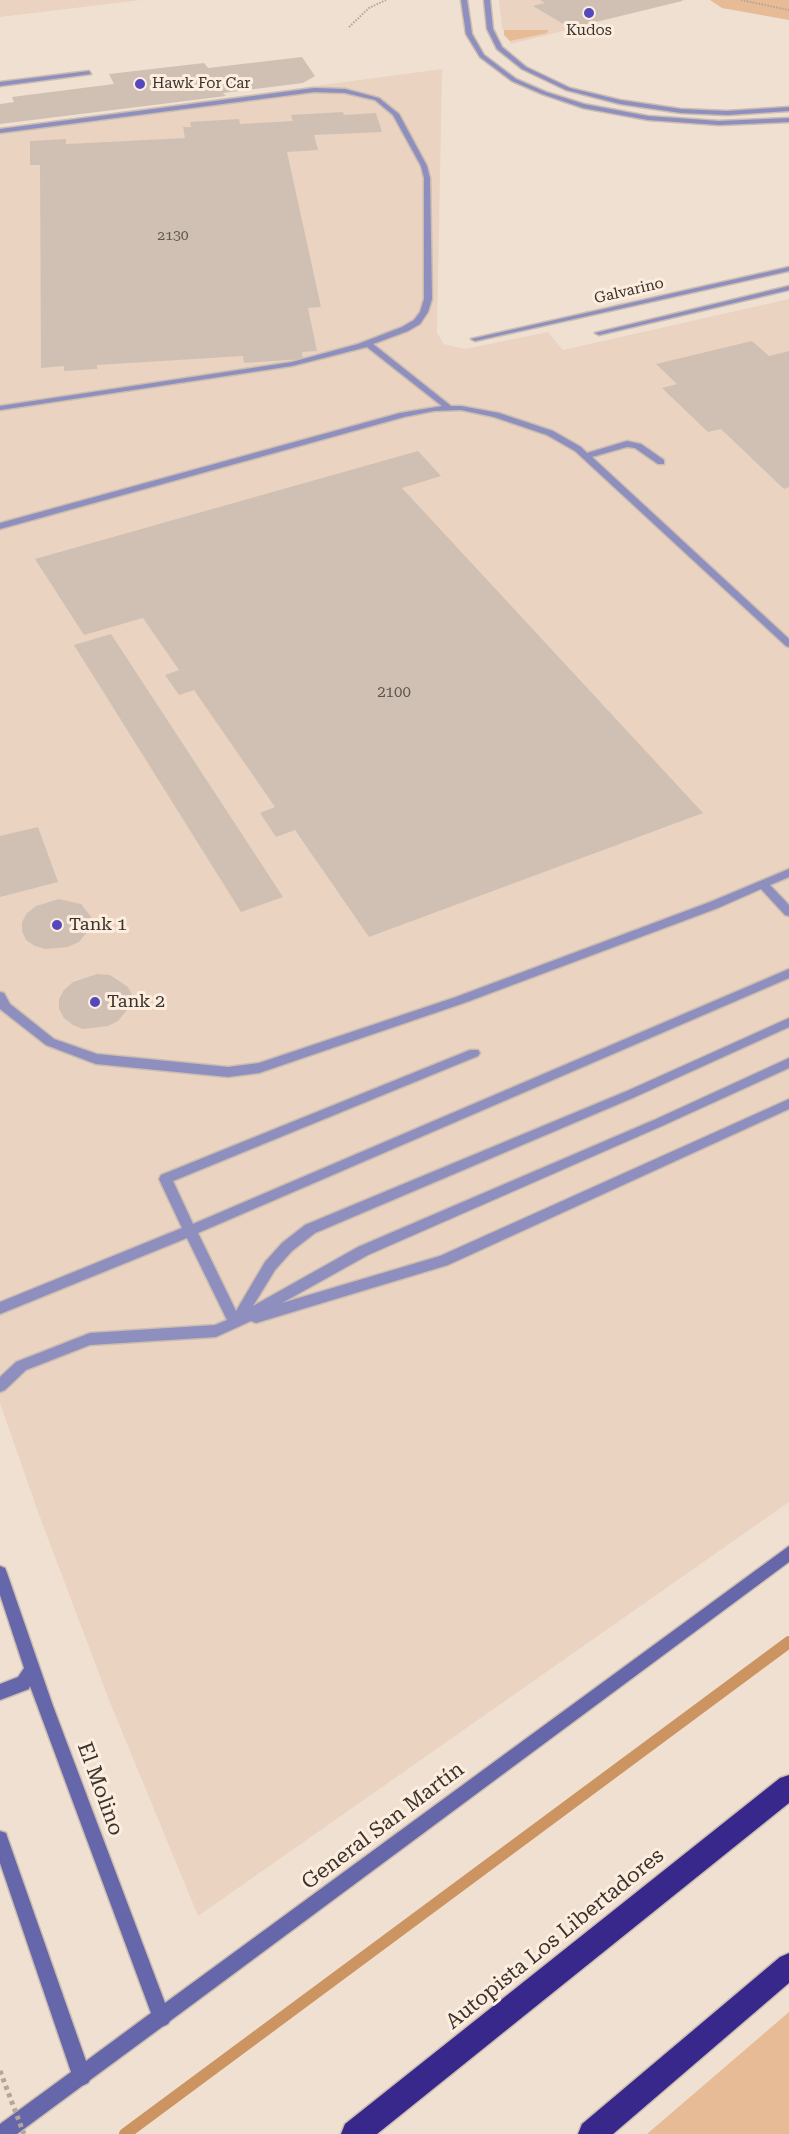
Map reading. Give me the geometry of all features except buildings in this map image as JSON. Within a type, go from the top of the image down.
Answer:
[{"type":"highway","name":"Autopista Los Libertadores","points":[[355,2134],[789,1787]]},
{"type":"highway","points":[[592,2134],[789,1966]]},
{"type":"street","points":[[464,0],[469,34],[482,56],[514,80],[544,93],[607,112],[648,118],[719,123],[789,120]]},
{"type":"street","points":[[487,0],[490,29],[499,48],[530,71],[568,89],[620,102],[681,111],[746,112],[789,109]]},
{"type":"street","points":[[0,84],[89,73]]},
{"type":"street","points":[[0,131],[314,90],[345,91],[377,99],[396,114],[426,172],[428,298],[424,312],[417,322],[405,329],[368,343],[292,364],[0,408]]},
{"type":"street","name":"Galvarino","points":[[599,333],[680,303],[789,269]]},
{"type":"street","name":"Galvarino","points":[[475,339],[680,303],[789,288]]},
{"type":"street","points":[[368,343],[449,408]]},
{"type":"street","points":[[0,526],[403,415],[461,408],[496,415],[550,433],[578,448],[789,644]]},
{"type":"street","points":[[586,456],[627,444],[638,446],[661,462]]},
{"type":"street","points":[[0,996],[4,1007],[50,1042],[96,1059],[228,1072],[259,1068],[460,1000],[714,905],[789,873]]},
{"type":"street","points":[[762,884],[789,912]]},
{"type":"street","points":[[0,1308],[190,1231],[789,973]]},
{"type":"street","points":[[235,1323],[270,1266],[287,1247],[310,1229],[631,1094],[789,1022]]},
{"type":"street","points":[[235,1323],[165,1179],[474,1053]]},
{"type":"street","points":[[235,1323],[363,1251],[658,1123],[789,1063]]},
{"type":"street","points":[[0,1386],[21,1366],[90,1339],[216,1331],[235,1323],[443,1261],[789,1104]]},
{"type":"street","name":"General San Martín","points":[[2,2134],[789,1553]]},
{"type":"street","name":"El Molino","points":[[0,1573],[33,1670],[162,2018]]},
{"type":"street","points":[[0,1692],[23,1683],[33,1670]]},
{"type":"street","points":[[0,1839],[82,2076]]},
{"type":"path","points":[[349,27],[369,8],[386,0]]},
{"type":"path","points":[[741,0],[789,10]]},
{"type":"path","points":[[0,2071],[24,2134]]},
{"type":"shaded area","points":[[0,0],[141,0],[0,17]]},
{"type":"shaded area","points":[[499,0],[686,0],[511,44],[502,28]]},
{"type":"shaded area","points":[[710,0],[789,0],[789,20],[722,8]]},
{"type":"shaded area","points":[[504,30],[548,30],[547,33],[510,41],[504,35]]},
{"type":"shaded area","points":[[442,69],[437,333],[444,344],[465,349],[548,332],[563,350],[789,299],[789,1502],[198,1916],[109,1700],[38,1512],[0,1403],[0,128]]},
{"type":"shaded area","points":[[789,2012],[789,2134],[647,2134]]},
{"type":"waterway","points":[[125,2134],[789,1642]]},
{"type":"place","name":"Kudos","points":[[589,13]]},
{"type":"place","name":"Hawk For Car","points":[[140,84]]},
{"type":"place","name":"Tank 1","points":[[57,925]]},
{"type":"place","name":"Tank 2","points":[[95,1002]]}]
